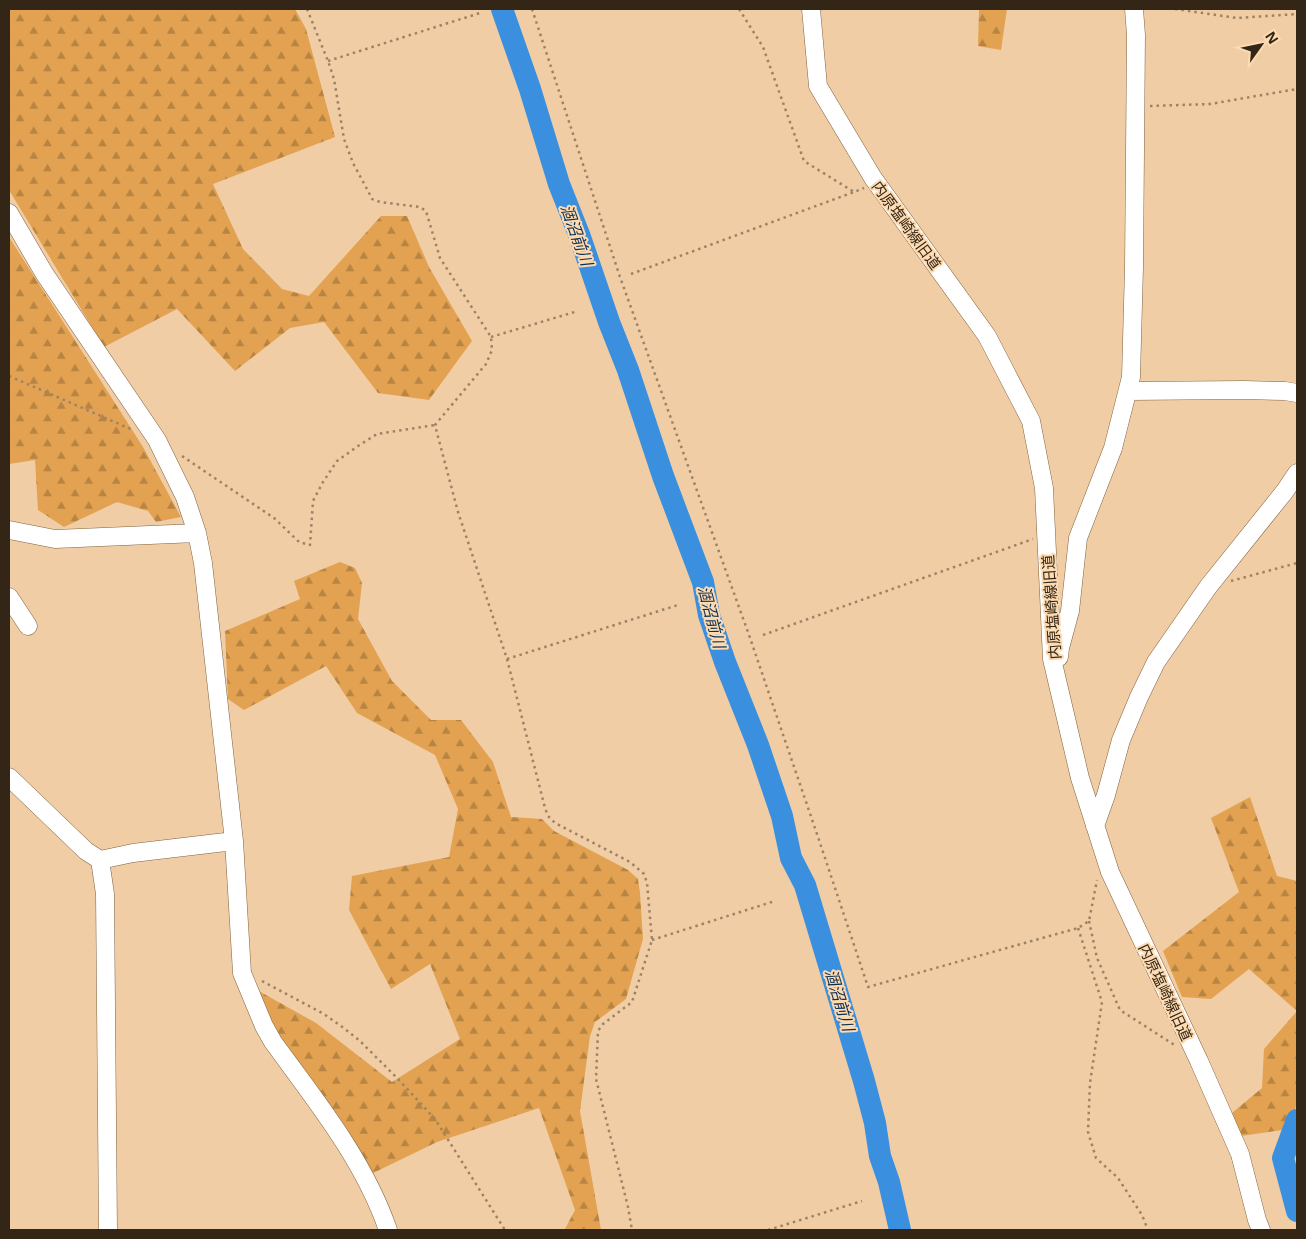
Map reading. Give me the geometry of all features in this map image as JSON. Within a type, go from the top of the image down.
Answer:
[{"type":"street","name":"内原塩崎線旧道","points":[[811,9],[818,86],[876,183],[987,336],[1031,420],[1044,488],[1052,658],[1080,778],[1110,872],[1199,1061],[1240,1154],[1261,1230]]},
{"type":"street","points":[[1058,683],[1060,648],[1070,611],[1078,538],[1113,448],[1132,377],[1136,106],[1134,9]]},
{"type":"street","points":[[9,213],[44,273],[157,440],[185,498],[197,533],[203,564],[234,841],[242,973],[264,1026],[273,1042],[344,1142],[373,1192],[388,1230]]},
{"type":"street","points":[[1129,391],[1276,390],[1297,393]]},
{"type":"street","points":[[1095,826],[1106,796],[1121,740],[1156,662],[1208,587],[1285,491],[1297,472]]},
{"type":"street","points":[[9,530],[56,539],[197,533]]},
{"type":"street","points":[[11,604],[28,626]]},
{"type":"street","points":[[9,776],[86,851],[100,860],[133,853],[234,841]]},
{"type":"street","points":[[100,860],[105,894],[108,1230]]},
{"type":"path","points":[[307,9],[328,60],[334,80],[344,140],[353,163],[372,199],[380,202],[420,206],[426,211],[440,258],[491,337],[492,350],[486,364],[436,425],[436,433],[458,512],[507,659],[548,816],[555,823],[630,862],[644,874],[647,883],[652,940],[632,1002],[603,1024],[598,1031],[596,1078],[632,1230]]},
{"type":"path","points":[[532,9],[620,277],[750,634],[868,987],[1078,928],[1089,921]]},
{"type":"path","points":[[739,9],[763,47],[804,161],[854,192]]},
{"type":"path","points":[[1175,9],[1237,18],[1297,14]]},
{"type":"path","points":[[328,60],[480,13]]},
{"type":"path","points":[[1136,106],[1210,104],[1297,89]]},
{"type":"path","points":[[631,274],[876,183]]},
{"type":"path","points":[[491,337],[578,311]]},
{"type":"path","points":[[9,376],[133,430]]},
{"type":"path","points":[[180,455],[274,518],[299,542],[310,545],[312,501],[337,461],[378,434],[436,425]]},
{"type":"path","points":[[763,635],[1046,534]]},
{"type":"path","points":[[1208,587],[1297,563]]},
{"type":"path","points":[[507,659],[678,605]]},
{"type":"path","points":[[1098,878],[1089,921],[1097,958],[1120,1010],[1199,1061]]},
{"type":"path","points":[[652,940],[776,901]]},
{"type":"path","points":[[1078,928],[1102,1002],[1090,1083],[1088,1132],[1096,1158],[1118,1178],[1142,1215],[1148,1230]]},
{"type":"path","points":[[242,973],[252,976],[324,1014],[342,1026],[400,1080],[435,1119],[505,1230]]},
{"type":"path","points":[[768,1230],[862,1201]]},
{"type":"green space","points":[[9,9],[295,9],[306,29],[335,137],[213,184],[243,249],[282,289],[309,296],[381,216],[407,216],[429,267],[472,341],[429,400],[378,393],[324,322],[290,328],[235,371],[177,309],[104,347],[9,190]]},
{"type":"green space","points":[[979,9],[1007,9],[1001,50],[978,46]]},
{"type":"green space","points":[[9,237],[143,447],[181,517],[156,522],[148,511],[117,502],[64,527],[38,510],[35,460],[9,464]]},
{"type":"green space","points":[[340,562],[355,568],[362,583],[358,619],[392,681],[431,720],[461,720],[493,762],[511,817],[542,819],[554,831],[628,870],[638,879],[643,939],[626,999],[595,1022],[590,1036],[580,1111],[601,1230],[563,1230],[575,1210],[539,1108],[437,1142],[369,1175],[275,1031],[257,990],[316,1023],[392,1082],[460,1039],[430,964],[391,989],[349,910],[352,876],[449,857],[458,809],[435,755],[357,713],[326,666],[244,710],[228,699],[225,631],[300,599],[294,581]]},
{"type":"green space","points":[[1250,797],[1277,876],[1297,881],[1297,1011],[1249,969],[1211,999],[1182,997],[1163,951],[1239,892],[1211,818]]},
{"type":"green space","points":[[1297,1011],[1297,1101],[1290,1129],[1241,1136],[1232,1113],[1262,1088],[1264,1049]]},
{"type":"waterway","name":"涸沼前川","points":[[502,9],[530,89],[559,184],[580,237],[609,322],[628,370],[663,476],[703,582],[709,615],[725,662],[758,745],[782,816],[791,858],[805,885],[864,1081],[875,1123],[880,1156],[889,1182],[900,1230]]},
{"type":"waterway","points":[[1297,1120],[1283,1158],[1297,1211]]}]
